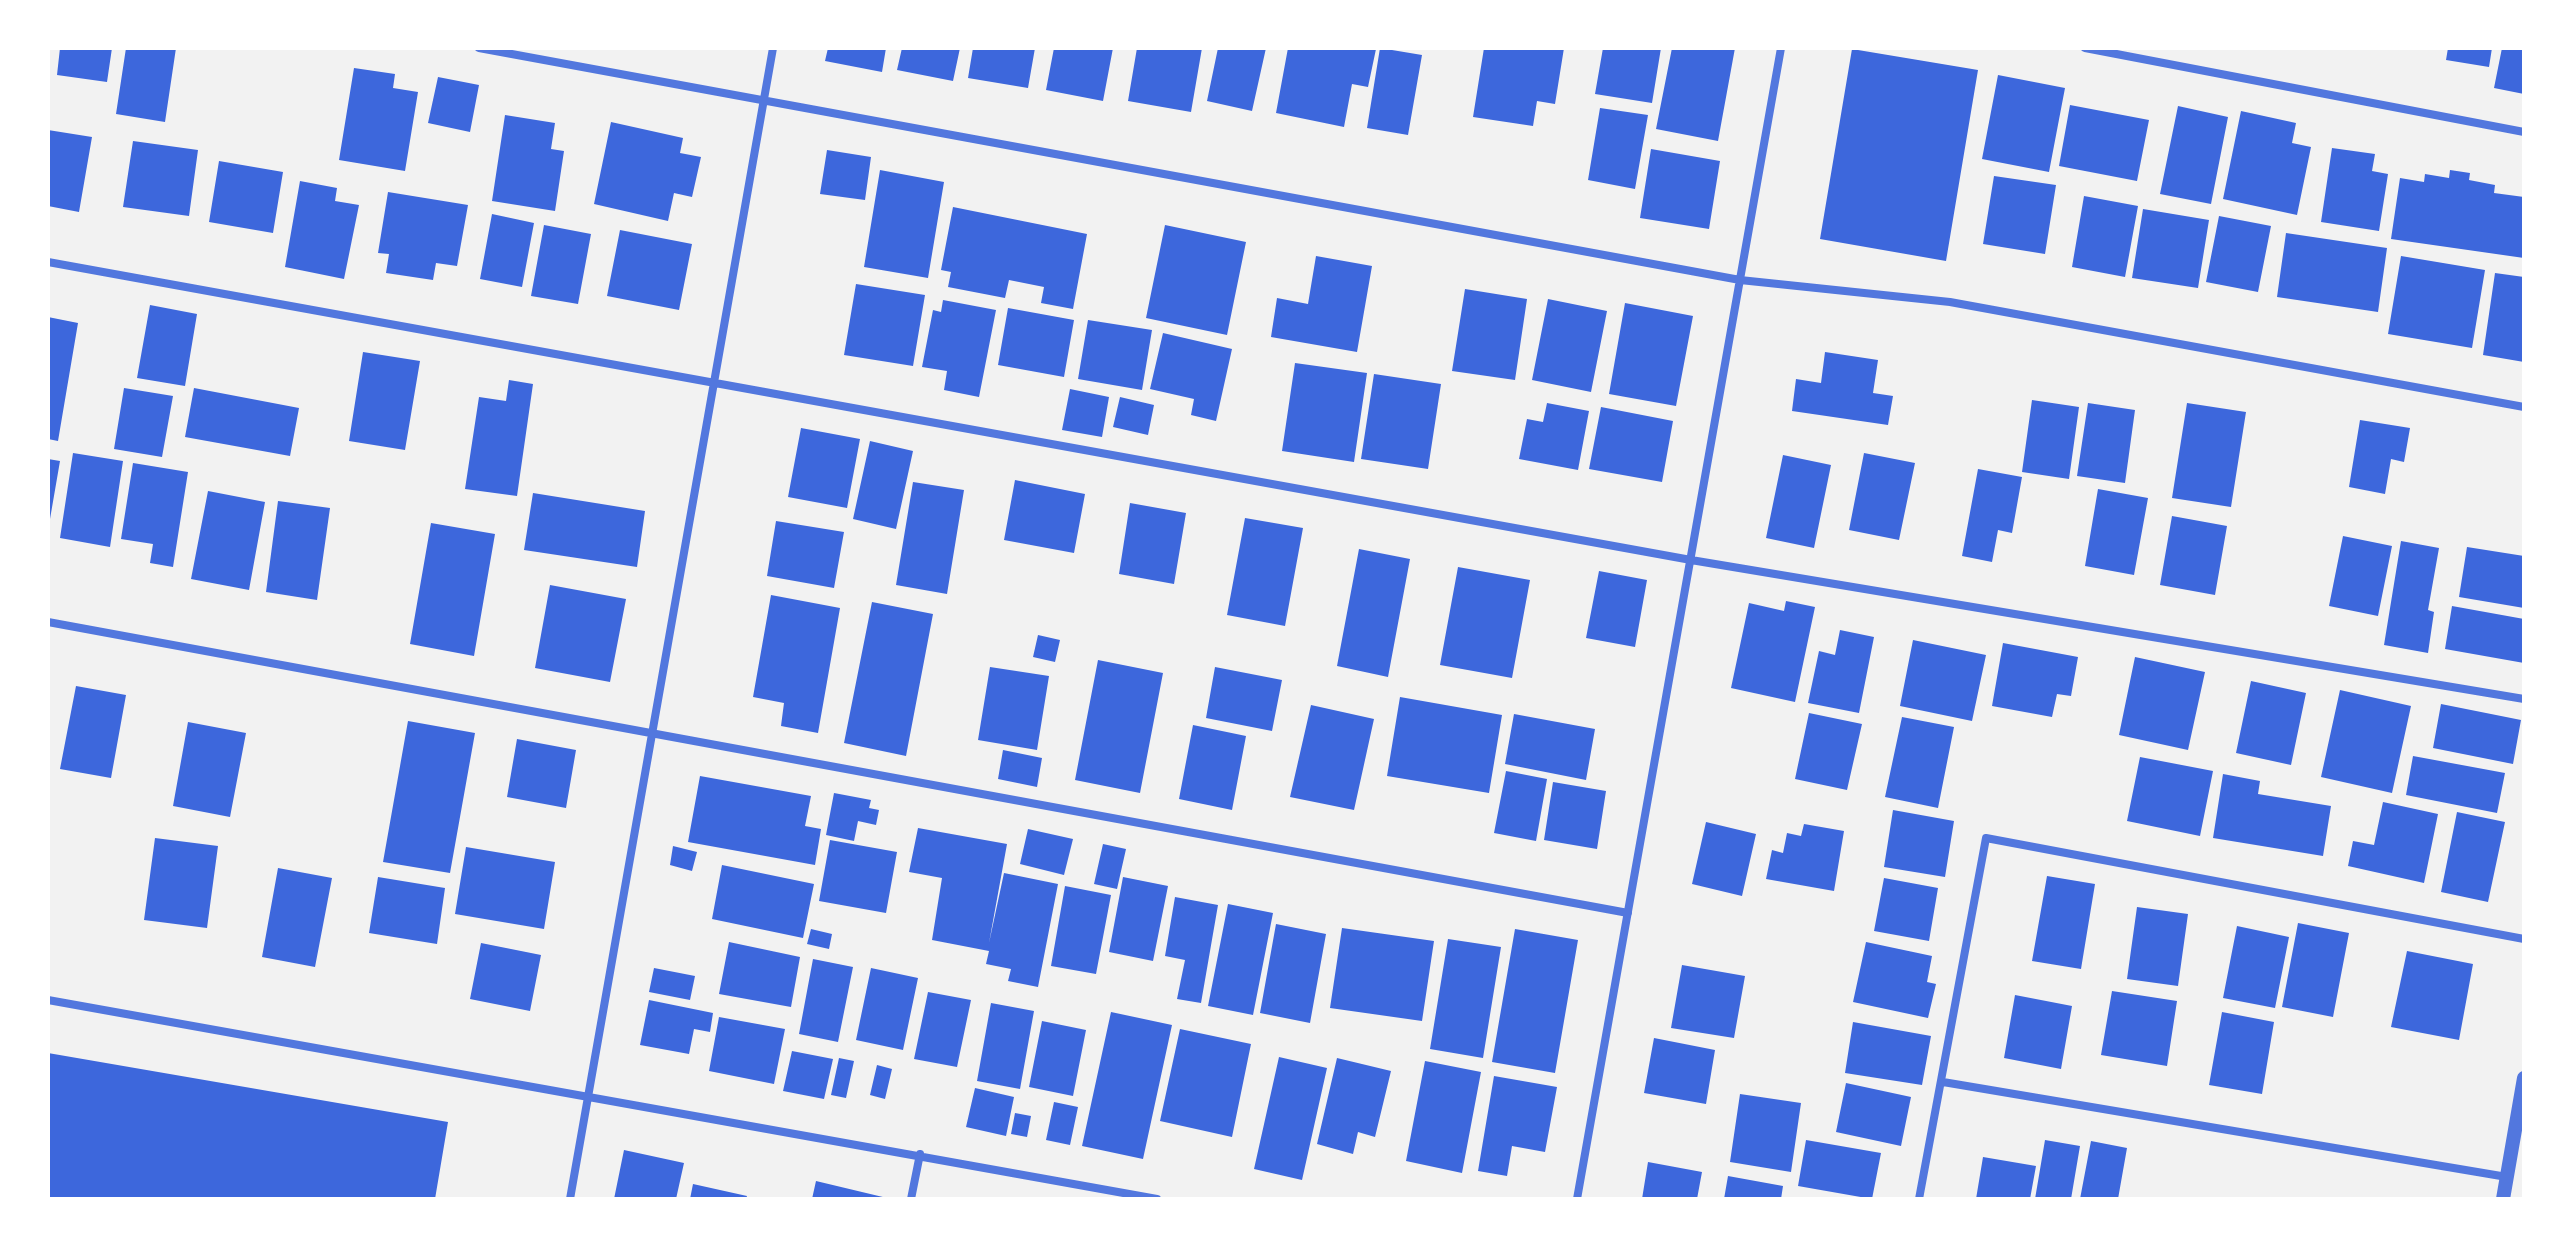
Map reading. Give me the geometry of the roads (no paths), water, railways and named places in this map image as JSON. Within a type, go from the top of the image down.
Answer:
[{"type":"street","points":[[479,48],[1740,280],[1950,302],[2524,407]]},
{"type":"street","points":[[570,1199],[773,48]]},
{"type":"street","points":[[1577,1199],[1781,48]]},
{"type":"street","points":[[2085,48],[2524,132]]},
{"type":"street","points":[[48,262],[1691,560],[2524,699]]},
{"type":"street","points":[[48,622],[1628,913]]},
{"type":"street","points":[[1919,1199],[1986,838],[2524,939]]},
{"type":"street","points":[[48,1000],[588,1098],[920,1154],[1157,1199]]},
{"type":"street","points":[[2503,1199],[2521,1111],[2524,1078]]},
{"type":"street","points":[[1943,1082],[2507,1177]]},
{"type":"street","points":[[911,1199],[920,1154]]}]
